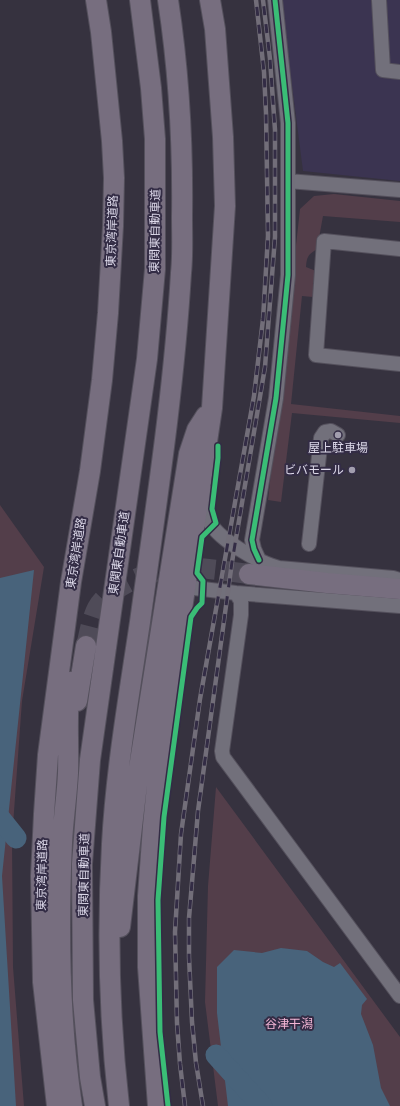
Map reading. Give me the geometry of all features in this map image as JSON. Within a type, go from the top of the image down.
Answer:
[{"type":"highway","name":"東京湾岸道路","points":[[57,1106],[43,982],[41,876],[44,814],[48,755],[71,582],[90,471],[102,380],[111,272],[114,178],[107,86],[96,0]]},
{"type":"highway","name":"東関東自動車道","points":[[94,1106],[83,1000],[82,856],[90,760],[147,359],[155,269],[155,139],[151,88],[140,0]]},
{"type":"highway","points":[[119,1106],[109,986],[112,842],[120,764],[174,364],[182,270],[183,182],[180,105],[173,31],[168,0]]},
{"type":"highway","points":[[158,1106],[148,967],[148,896],[160,756],[212,408],[225,206],[223,137],[214,29],[210,0]]},
{"type":"highway","points":[[68,774],[69,692],[74,651],[104,465],[116,352],[117,273],[114,178]]},
{"type":"highway","points":[[126,1106],[119,1005],[118,964],[121,921],[139,768],[189,454],[197,430],[212,408]]},
{"type":"highway","points":[[254,567],[327,584],[400,589]]},
{"type":"highway","points":[[163,621],[172,593],[177,589],[186,587]]},
{"type":"highway","points":[[72,1106],[63,1014],[59,944],[62,841],[68,774],[78,694],[86,646]]},
{"type":"street","points":[[254,567],[254,549],[252,540],[276,398],[287,283],[288,123],[275,0]]},
{"type":"street","points":[[379,0],[383,70],[400,72]]},
{"type":"street","points":[[288,181],[400,190]]},
{"type":"street","points":[[400,249],[324,241],[316,355],[400,364]]},
{"type":"street","points":[[309,544],[321,438],[325,432],[332,431],[338,435]]},
{"type":"street","points":[[207,448],[212,463],[212,473],[206,509],[208,519],[230,544],[254,567],[270,566],[400,580]]},
{"type":"street","points":[[230,544],[240,540],[249,533],[257,511]]},
{"type":"street","points":[[186,587],[236,593],[264,594],[400,606]]},
{"type":"street","points":[[236,593],[241,601],[241,615],[222,751],[223,757],[265,816],[400,996]]},
{"type":"street","points":[[241,615],[247,602],[251,598],[264,594]]},
{"type":"shaded area","points":[[281,0],[400,0],[400,181],[303,171]]},
{"type":"green space","points":[[334,194],[400,201],[400,222],[323,216],[317,249],[308,256],[307,260],[306,267],[316,271],[313,297],[302,296],[291,404],[400,416],[400,423],[292,413],[281,502],[268,500],[300,209],[314,196]]},
{"type":"green space","points":[[0,505],[44,567],[22,701],[12,839],[13,967],[24,1106],[0,1106]]},
{"type":"green space","name":"谷津干潟","points":[[216,787],[400,1037],[400,1106],[218,1106],[205,1002],[208,886]]},
{"type":"water","points":[[34,570],[2,876],[16,1106],[0,1106],[0,578]]},
{"type":"water","points":[[281,948],[307,951],[323,962],[334,967],[340,963],[367,999],[362,1005],[361,1014],[373,1045],[381,1088],[390,1106],[228,1106],[217,1013],[217,967],[234,950],[262,953]]},
{"type":"waterway","points":[[0,818],[16,838]]},
{"type":"waterway","points":[[216,1055],[262,1106]]},
{"type":"tunnel","points":[[86,646],[93,617],[99,604],[111,593],[138,578],[154,572],[184,568],[199,568],[249,574]]},
{"type":"railway","points":[[185,1106],[177,1023],[175,932],[181,834],[200,699],[254,396],[263,319],[268,236],[266,113],[264,72],[256,0]]},
{"type":"railway","points":[[203,1106],[196,1063],[192,1022],[189,918],[198,811],[232,562],[265,367],[275,237],[275,130],[270,59],[263,0]]},
{"type":"cycle path","points":[[259,560],[252,540],[276,398],[288,275],[288,123],[275,0]]},
{"type":"cycle path","points":[[168,1106],[160,1032],[158,900],[164,817],[191,617],[202,603],[203,581],[197,573],[202,537],[216,523],[212,509],[218,446]]},
{"type":"place","name":"屋上駐車場","points":[[338,435]]},
{"type":"place","name":"ビバモール","points":[[352,470]]}]
